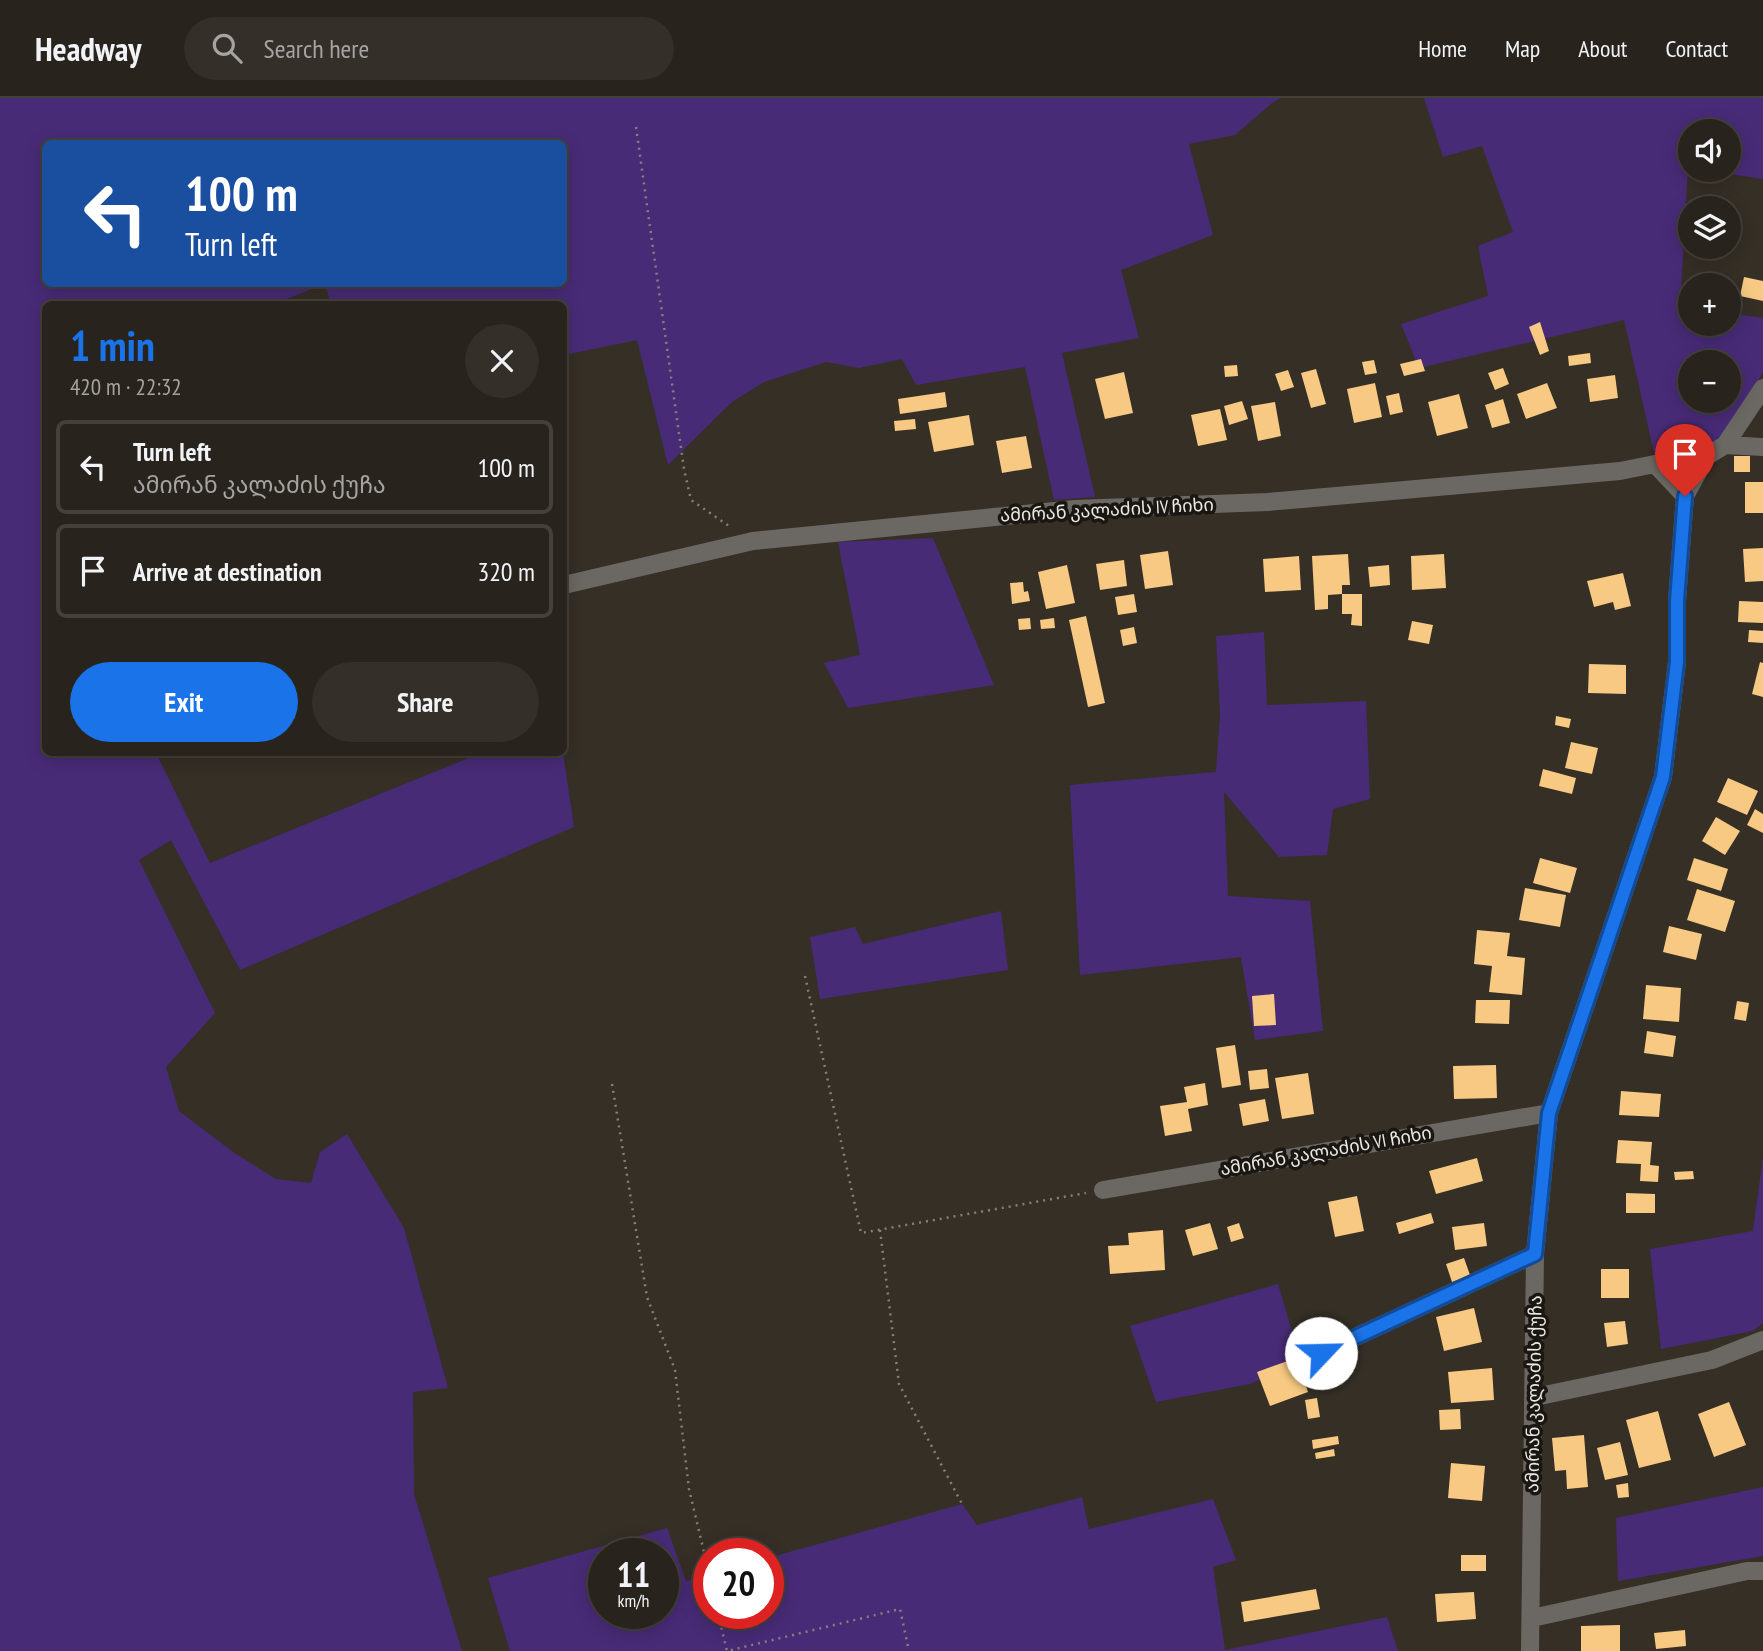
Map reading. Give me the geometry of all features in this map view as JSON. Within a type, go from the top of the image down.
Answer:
[{"type":"street","points":[[1707,456],[1725,446],[1763,388]]},
{"type":"street","points":[[1725,446],[1763,447]]},
{"type":"street","name":"ამირან კალაძის IV ჩიხი","points":[[567,584],[753,541],[1075,509],[1268,502],[1620,471],[1707,456]]},
{"type":"street","name":"ამირან კალაძის ქუჩა","points":[[1530,1651],[1535,1254],[1549,1113],[1663,777],[1677,662],[1677,601],[1685,496],[1707,456]]},
{"type":"street","points":[[1655,464],[1685,496]]},
{"type":"street","name":"ამირან კალაძის VI ჩიხი","points":[[1103,1190],[1549,1113]]},
{"type":"street","points":[[1321,1353],[1535,1254]]},
{"type":"street","points":[[1535,1397],[1712,1360],[1763,1340]]},
{"type":"street","points":[[1532,1618],[1721,1577],[1763,1571]]},
{"type":"path","points":[[636,127],[684,469],[691,500],[753,541]]},
{"type":"path","points":[[805,976],[862,1233],[1103,1190]]},
{"type":"path","points":[[612,1084],[648,1297],[676,1370],[689,1489],[701,1538]]},
{"type":"path","points":[[880,1230],[899,1384],[962,1504]]},
{"type":"path","points":[[722,1629],[727,1651],[900,1609],[909,1651]]},
{"type":"shaded area","points":[[0,98],[1281,98],[1235,135],[1189,144],[1213,235],[1121,270],[1139,338],[1062,353],[1095,497],[1054,500],[1025,367],[916,385],[902,359],[859,368],[826,362],[764,382],[732,402],[668,465],[637,340],[567,354],[567,301],[330,301],[326,287],[567,287],[567,140],[42,140],[42,287],[317,287],[282,301],[42,301],[42,756],[157,756],[210,863],[474,756],[563,756],[574,827],[240,970],[171,840],[139,860],[215,1013],[166,1067],[179,1111],[233,1152],[276,1179],[311,1183],[320,1152],[347,1134],[404,1228],[448,1388],[413,1392],[414,1494],[462,1651],[0,1651]]},
{"type":"shaded area","points":[[1424,98],[1763,98],[1763,179],[1741,176],[1741,119],[1678,119],[1678,182],[1687,182],[1686,196],[1678,196],[1678,259],[1683,259],[1682,273],[1678,273],[1678,336],[1741,336],[1741,315],[1763,318],[1763,372],[1741,410],[1741,350],[1678,350],[1678,413],[1740,413],[1711,447],[1655,457],[1624,320],[1419,368],[1401,324],[1488,296],[1478,246],[1513,232],[1482,146],[1443,157]]},
{"type":"shaded area","points":[[933,538],[994,685],[848,708],[824,663],[860,655],[838,542]]},
{"type":"shaded area","points":[[1264,632],[1267,705],[1366,701],[1370,799],[1333,809],[1327,855],[1279,857],[1224,792],[1228,896],[1310,901],[1323,1031],[1255,1040],[1241,957],[1080,975],[1070,785],[1216,772],[1220,714],[1216,636]]},
{"type":"shaded area","points":[[1001,911],[1008,970],[820,999],[810,937],[855,927],[863,944]]},
{"type":"shaded area","points":[[1763,1156],[1763,1323],[1753,1331],[1661,1349],[1650,1249],[1753,1231]]},
{"type":"shaded area","points":[[1278,1284],[1301,1361],[1250,1384],[1156,1402],[1130,1326]]},
{"type":"shaded area","points":[[1763,1487],[1763,1556],[1618,1581],[1616,1518]]},
{"type":"shaded area","points":[[1082,1497],[1089,1529],[1213,1499],[1236,1560],[1213,1567],[1225,1650],[1387,1617],[1398,1651],[510,1651],[488,1578],[588,1550],[588,1629],[679,1629],[679,1561],[686,1581],[693,1579],[693,1629],[784,1629],[784,1554],[962,1504],[977,1525]]},
{"type":"shaded area","points":[[667,1528],[671,1538],[631,1538]]},
{"type":"building","points":[[1744,277],[1763,281],[1763,301],[1741,296]]},
{"type":"building","points":[[1540,322],[1549,351],[1540,355],[1529,327]]},
{"type":"building","points":[[1590,353],[1591,363],[1569,366],[1568,356]]},
{"type":"building","points":[[1421,359],[1425,371],[1404,376],[1400,364]]},
{"type":"building","points":[[1374,360],[1377,373],[1365,375],[1362,362]]},
{"type":"building","points":[[1237,365],[1238,376],[1225,377],[1224,366]]},
{"type":"building","points":[[1503,368],[1509,384],[1495,390],[1488,373]]},
{"type":"building","points":[[1316,369],[1326,404],[1311,408],[1301,373]]},
{"type":"building","points":[[1288,370],[1294,387],[1281,391],[1275,374]]},
{"type":"building","points":[[1124,372],[1133,413],[1105,419],[1095,379]]},
{"type":"building","points":[[1615,375],[1618,398],[1590,402],[1587,379]]},
{"type":"building","points":[[1375,383],[1382,417],[1354,423],[1347,389]]},
{"type":"building","points":[[1547,383],[1557,408],[1526,419],[1517,394]]},
{"type":"building","points":[[945,392],[947,407],[900,414],[898,399]]},
{"type":"building","points":[[1399,393],[1403,412],[1390,415],[1386,396]]},
{"type":"building","points":[[1459,394],[1468,428],[1437,436],[1428,402]]},
{"type":"building","points":[[1503,399],[1510,423],[1492,428],[1485,405]]},
{"type":"building","points":[[1242,401],[1248,419],[1229,425],[1224,406]]},
{"type":"building","points":[[1275,402],[1281,436],[1258,441],[1251,406]]},
{"type":"building","points":[[1220,409],[1227,440],[1198,446],[1191,415]]},
{"type":"building","points":[[969,415],[974,445],[934,452],[928,422]]},
{"type":"building","points":[[915,419],[916,429],[895,431],[894,421]]},
{"type":"building","points":[[1026,436],[1032,468],[1002,473],[996,441]]},
{"type":"building","points":[[1734,456],[1750,456],[1750,472],[1734,472]]},
{"type":"building","points":[[1745,482],[1763,482],[1763,513],[1745,513]]},
{"type":"building","points":[[1763,548],[1763,581],[1745,582],[1743,549]]},
{"type":"building","points":[[1168,551],[1173,585],[1145,589],[1140,555]]},
{"type":"building","points":[[1348,554],[1350,585],[1342,585],[1342,594],[1328,595],[1328,609],[1315,610],[1312,556]]},
{"type":"building","points":[[1444,554],[1446,588],[1412,590],[1411,556]]},
{"type":"building","points":[[1299,556],[1301,590],[1265,592],[1263,559]]},
{"type":"building","points":[[1124,560],[1127,586],[1100,590],[1096,564]]},
{"type":"building","points":[[1067,565],[1075,603],[1046,609],[1038,572]]},
{"type":"building","points":[[1389,565],[1390,585],[1370,587],[1368,567]]},
{"type":"building","points":[[1623,573],[1631,606],[1615,610],[1613,602],[1594,607],[1587,581]]},
{"type":"building","points":[[1023,582],[1024,592],[1028,591],[1030,601],[1012,604],[1010,583]]},
{"type":"building","points":[[1134,594],[1137,612],[1118,615],[1115,597]]},
{"type":"building","points":[[1342,594],[1362,594],[1362,626],[1351,625],[1352,614],[1342,614]]},
{"type":"building","points":[[1739,601],[1763,602],[1763,623],[1738,622]]},
{"type":"building","points":[[1086,616],[1105,703],[1088,707],[1069,620]]},
{"type":"building","points":[[1030,618],[1031,629],[1019,630],[1018,619]]},
{"type":"building","points":[[1054,618],[1055,628],[1041,629],[1040,620]]},
{"type":"building","points":[[1412,621],[1433,625],[1429,644],[1408,640]]},
{"type":"building","points":[[1134,627],[1137,643],[1123,646],[1120,630]]},
{"type":"building","points":[[1749,630],[1763,631],[1763,643],[1748,642]]},
{"type":"building","points":[[1760,662],[1763,663],[1763,697],[1752,694]]},
{"type":"building","points":[[1589,664],[1626,665],[1626,694],[1588,693]]},
{"type":"building","points":[[1556,716],[1571,719],[1569,728],[1555,725]]},
{"type":"building","points":[[1571,742],[1598,748],[1592,774],[1565,768]]},
{"type":"building","points":[[1543,769],[1576,778],[1572,794],[1539,786]]},
{"type":"building","points":[[1728,778],[1758,791],[1747,815],[1717,802]]},
{"type":"building","points":[[1755,809],[1763,814],[1763,833],[1747,825]]},
{"type":"building","points":[[1716,817],[1740,831],[1725,855],[1702,841]]},
{"type":"building","points":[[1540,858],[1577,868],[1570,893],[1533,883]]},
{"type":"building","points":[[1694,858],[1728,869],[1721,891],[1687,880]]},
{"type":"building","points":[[1525,888],[1566,895],[1560,927],[1519,920]]},
{"type":"building","points":[[1697,889],[1735,901],[1725,932],[1687,920]]},
{"type":"building","points":[[1669,926],[1702,934],[1696,960],[1663,952]]},
{"type":"building","points":[[1477,930],[1510,933],[1507,956],[1525,958],[1522,995],[1489,992],[1492,966],[1474,964]]},
{"type":"building","points":[[1646,985],[1681,988],[1679,1022],[1643,1019]]},
{"type":"building","points":[[1274,994],[1276,1025],[1254,1026],[1252,996]]},
{"type":"building","points":[[1476,1000],[1510,1000],[1509,1024],[1475,1023]]},
{"type":"building","points":[[1737,1001],[1749,1003],[1746,1021],[1734,1019]]},
{"type":"building","points":[[1647,1031],[1676,1036],[1673,1057],[1644,1053]]},
{"type":"building","points":[[1235,1045],[1241,1085],[1222,1088],[1216,1048]]},
{"type":"building","points":[[1496,1065],[1497,1098],[1454,1099],[1453,1066]]},
{"type":"building","points":[[1267,1069],[1269,1088],[1250,1090],[1248,1071]]},
{"type":"building","points":[[1308,1073],[1314,1114],[1282,1119],[1275,1078]]},
{"type":"building","points":[[1205,1083],[1208,1105],[1188,1109],[1192,1131],[1165,1136],[1160,1106],[1187,1102],[1184,1087]]},
{"type":"building","points":[[1621,1091],[1661,1094],[1659,1117],[1619,1115]]},
{"type":"building","points":[[1265,1099],[1269,1121],[1243,1126],[1239,1104]]},
{"type":"building","points":[[1618,1140],[1652,1142],[1650,1165],[1659,1166],[1658,1182],[1640,1181],[1641,1164],[1616,1163]]},
{"type":"building","points":[[1477,1158],[1483,1181],[1436,1194],[1429,1171]]},
{"type":"building","points":[[1693,1171],[1694,1179],[1675,1180],[1674,1172]]},
{"type":"building","points":[[1626,1193],[1655,1194],[1655,1213],[1626,1213]]},
{"type":"building","points":[[1357,1196],[1364,1231],[1335,1237],[1328,1202]]},
{"type":"building","points":[[1431,1213],[1434,1223],[1399,1234],[1396,1223]]},
{"type":"building","points":[[1210,1223],[1218,1249],[1193,1256],[1185,1230]]},
{"type":"building","points":[[1239,1223],[1244,1238],[1231,1242],[1227,1227]]},
{"type":"building","points":[[1484,1223],[1487,1246],[1455,1250],[1452,1227]]},
{"type":"building","points":[[1163,1230],[1165,1270],[1110,1274],[1108,1246],[1129,1245],[1128,1233]]},
{"type":"building","points":[[1464,1258],[1470,1275],[1452,1282],[1446,1264]]},
{"type":"building","points":[[1601,1269],[1629,1269],[1629,1298],[1601,1298]]},
{"type":"building","points":[[1474,1308],[1482,1342],[1444,1351],[1436,1317]]},
{"type":"building","points":[[1625,1321],[1628,1344],[1607,1347],[1604,1323]]},
{"type":"building","points":[[1296,1358],[1308,1392],[1270,1406],[1257,1372]]},
{"type":"building","points":[[1492,1368],[1494,1400],[1451,1403],[1448,1372]]},
{"type":"building","points":[[1317,1398],[1320,1417],[1308,1419],[1305,1400]]},
{"type":"building","points":[[1729,1402],[1746,1445],[1714,1457],[1698,1414]]},
{"type":"building","points":[[1460,1409],[1461,1429],[1440,1430],[1439,1410]]},
{"type":"building","points":[[1658,1411],[1671,1460],[1639,1468],[1626,1420]]},
{"type":"building","points":[[1584,1435],[1588,1487],[1567,1489],[1566,1470],[1555,1471],[1552,1438]]},
{"type":"building","points":[[1338,1436],[1339,1444],[1313,1449],[1312,1440]]},
{"type":"building","points":[[1620,1442],[1628,1475],[1605,1480],[1597,1448]]},
{"type":"building","points":[[1334,1449],[1335,1456],[1316,1459],[1315,1453]]},
{"type":"building","points":[[1451,1463],[1485,1466],[1482,1501],[1448,1498]]},
{"type":"building","points":[[1628,1483],[1629,1497],[1618,1498],[1616,1485]]},
{"type":"building","points":[[1461,1555],[1486,1555],[1486,1571],[1461,1571]]},
{"type":"building","points":[[1316,1589],[1320,1609],[1244,1622],[1241,1602]]},
{"type":"building","points":[[1474,1592],[1476,1619],[1437,1622],[1435,1594]]},
{"type":"building","points":[[1620,1625],[1620,1651],[1581,1651],[1581,1626]]},
{"type":"building","points":[[1685,1630],[1686,1646],[1656,1649],[1654,1633]]},
{"type":"route","points":[[1321,1353],[1535,1254],[1549,1113],[1663,777],[1677,662],[1677,601],[1685,496]]}]
